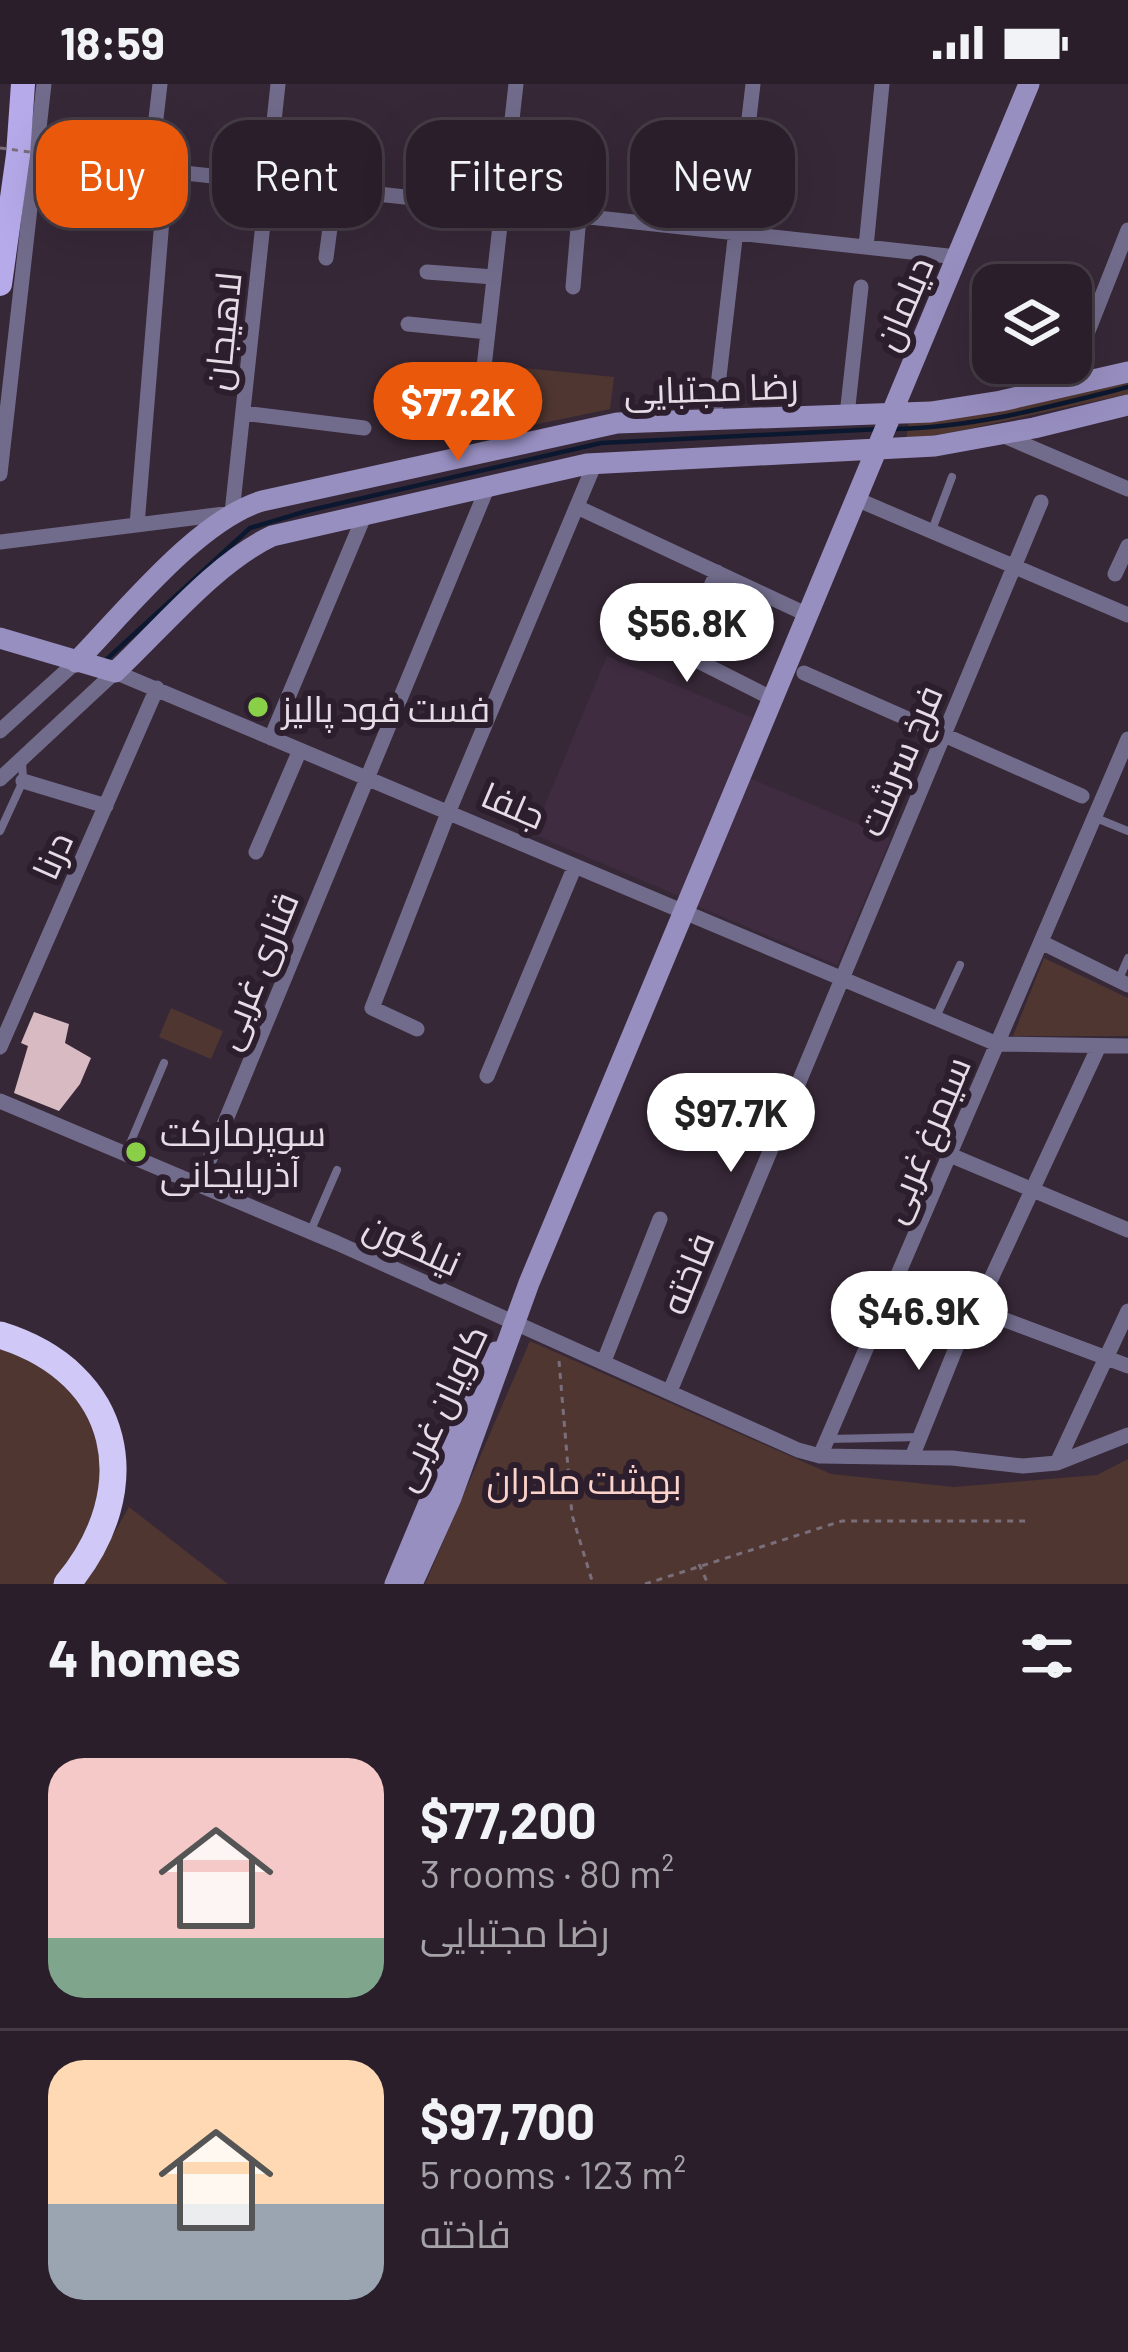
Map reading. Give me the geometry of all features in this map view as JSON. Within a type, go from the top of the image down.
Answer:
[{"type":"highway","points":[[0,1335],[72,1374],[96,1403],[110,1435],[110,1514],[98,1541],[68,1584]]},
{"type":"main road","points":[[0,284],[18,154],[22,84]]},
{"type":"main road","name":"دیلمان","points":[[516,1321],[1029,84]]},
{"type":"main road","name":"رضا مجتبایی","points":[[76,662],[197,540],[232,513],[304,489],[626,422],[956,409],[1128,372]]},
{"type":"main road","name":"رضا مجتبایی","points":[[115,672],[255,544],[364,514],[595,463],[877,450],[1002,435],[1128,405]]},
{"type":"main road","name":"جلفا","points":[[0,638],[115,672]]},
{"type":"main road","name":"کاویان غربی","points":[[395,1584],[482,1376],[516,1321]]},
{"type":"main road","name":"کاویان غربی","points":[[412,1584],[451,1498],[516,1321]]},
{"type":"street","points":[[0,475],[44,84]]},
{"type":"street","points":[[159,120],[160,84]]},
{"type":"street","name":"لاهیجان","points":[[274,120],[278,84]]},
{"type":"street","points":[[512,120],[516,84]]},
{"type":"street","points":[[713,420],[754,84]]},
{"type":"street","points":[[866,247],[882,84]]},
{"type":"street","points":[[137,525],[155,228]]},
{"type":"street","name":"لاهیجان","points":[[232,513],[262,228]]},
{"type":"street","points":[[326,258],[330,228]]},
{"type":"street","points":[[399,378],[482,386],[500,228]]},
{"type":"street","points":[[573,287],[578,228]]},
{"type":"street","points":[[690,228],[957,257]]},
{"type":"street","points":[[1066,386],[1128,230]]},
{"type":"street","points":[[427,272],[494,278]]},
{"type":"street","points":[[847,415],[861,287]]},
{"type":"street","points":[[408,324],[488,332]]},
{"type":"street","points":[[243,412],[364,428]]},
{"type":"street","points":[[1002,435],[1128,488]]},
{"type":"street","points":[[417,1029],[372,1008],[595,463]]},
{"type":"street","name":"قناری غربی","points":[[199,1185],[488,486]]},
{"type":"street","points":[[856,499],[1128,615]]},
{"type":"street","name":"فرخ سرشت","points":[[840,978],[1042,502]]},
{"type":"street","points":[[577,507],[808,614]]},
{"type":"street","points":[[0,542],[232,513]]},
{"type":"street","points":[[272,738],[364,514]]},
{"type":"street","points":[[1114,574],[1128,546]]},
{"type":"street","points":[[697,620],[717,572]]},
{"type":"street","points":[[625,624],[773,699]]},
{"type":"street","points":[[0,731],[76,662]]},
{"type":"street","points":[[0,779],[115,672]]},
{"type":"street","name":"جلفا","points":[[115,672],[998,1045]]},
{"type":"street","points":[[804,673],[1082,796]]},
{"type":"street","name":"درنا","points":[[0,1047],[157,688]]},
{"type":"street","name":"سیمرغ غربی","points":[[820,1456],[1095,817],[1123,764],[1128,739]]},
{"type":"street","points":[[256,852],[300,750]]},
{"type":"street","points":[[22,781],[106,806]]},
{"type":"street","points":[[487,1076],[575,866]]},
{"type":"street","points":[[1041,942],[1123,983]]},
{"type":"street","name":"فاخته","points":[[670,1391],[840,978]]},
{"type":"street","points":[[998,1045],[1128,1046]]},
{"type":"street","points":[[990,1281],[1100,1046]]},
{"type":"street","name":"نیلگون","points":[[0,1102],[516,1321],[798,1450],[820,1456],[912,1456],[1023,1466],[1057,1463]]},
{"type":"street","points":[[950,1155],[1128,1230]]},
{"type":"street","points":[[604,1361],[660,1219]]},
{"type":"street","points":[[896,1279],[1128,1366]]},
{"type":"street","points":[[912,1456],[972,1308]]},
{"type":"street","points":[[1057,1463],[1128,1311]]},
{"type":"street","points":[[1057,1463],[1128,1435]]},
{"type":"lane","points":[[932,531],[952,476]]},
{"type":"lane","points":[[0,831],[22,781],[22,758]]},
{"type":"lane","points":[[1095,817],[1128,831]]},
{"type":"lane","points":[[1123,983],[1128,958]]},
{"type":"lane","points":[[935,1018],[961,965]]},
{"type":"lane","points":[[125,1154],[164,1063]]},
{"type":"lane","points":[[310,1232],[337,1170]]},
{"type":"lane","points":[[827,1439],[920,1437]]},
{"type":"path","points":[[0,148],[33,154]]},
{"type":"path","points":[[557,1340],[572,1515],[593,1584]]},
{"type":"path","points":[[645,1584],[842,1521],[1028,1521]]},
{"type":"path","points":[[699,1564],[708,1584]]},
{"type":"shaded area","points":[[607,656],[753,718],[679,896],[533,834]]},
{"type":"shaded area","points":[[749,778],[891,838],[837,965],[695,905]]},
{"type":"green space","points":[[492,365],[614,377],[610,409],[480,436]]},
{"type":"green space","points":[[1128,380],[1128,394],[906,439],[909,421]]},
{"type":"green space","points":[[1044,958],[1128,998],[1128,1036],[1013,1036]]},
{"type":"green space","points":[[171,1008],[223,1031],[211,1059],[159,1037]]},
{"type":"green space","points":[[0,1341],[49,1364],[101,1429],[101,1507],[58,1584],[0,1584]]},
{"type":"green space","name":"بهشت مادران","points":[[530,1341],[831,1474],[954,1487],[1097,1475],[1128,1459],[1128,1584],[425,1584]]},
{"type":"green space","points":[[129,1507],[228,1584],[80,1584]]},
{"type":"building","points":[[34,1012],[69,1024],[65,1043],[91,1058],[80,1084],[59,1111],[14,1093],[28,1046],[21,1043]]},
{"type":"waterway","points":[[891,429],[981,421],[1128,387]]},
{"type":"waterway","points":[[107,659],[250,528],[307,511],[601,443],[880,429]]},
{"type":"place","name":"فست فود پالیز","points":[[258,707]]},
{"type":"place","name":"سوپرمارکت آذربایجانی","points":[[136,1152]]}]
